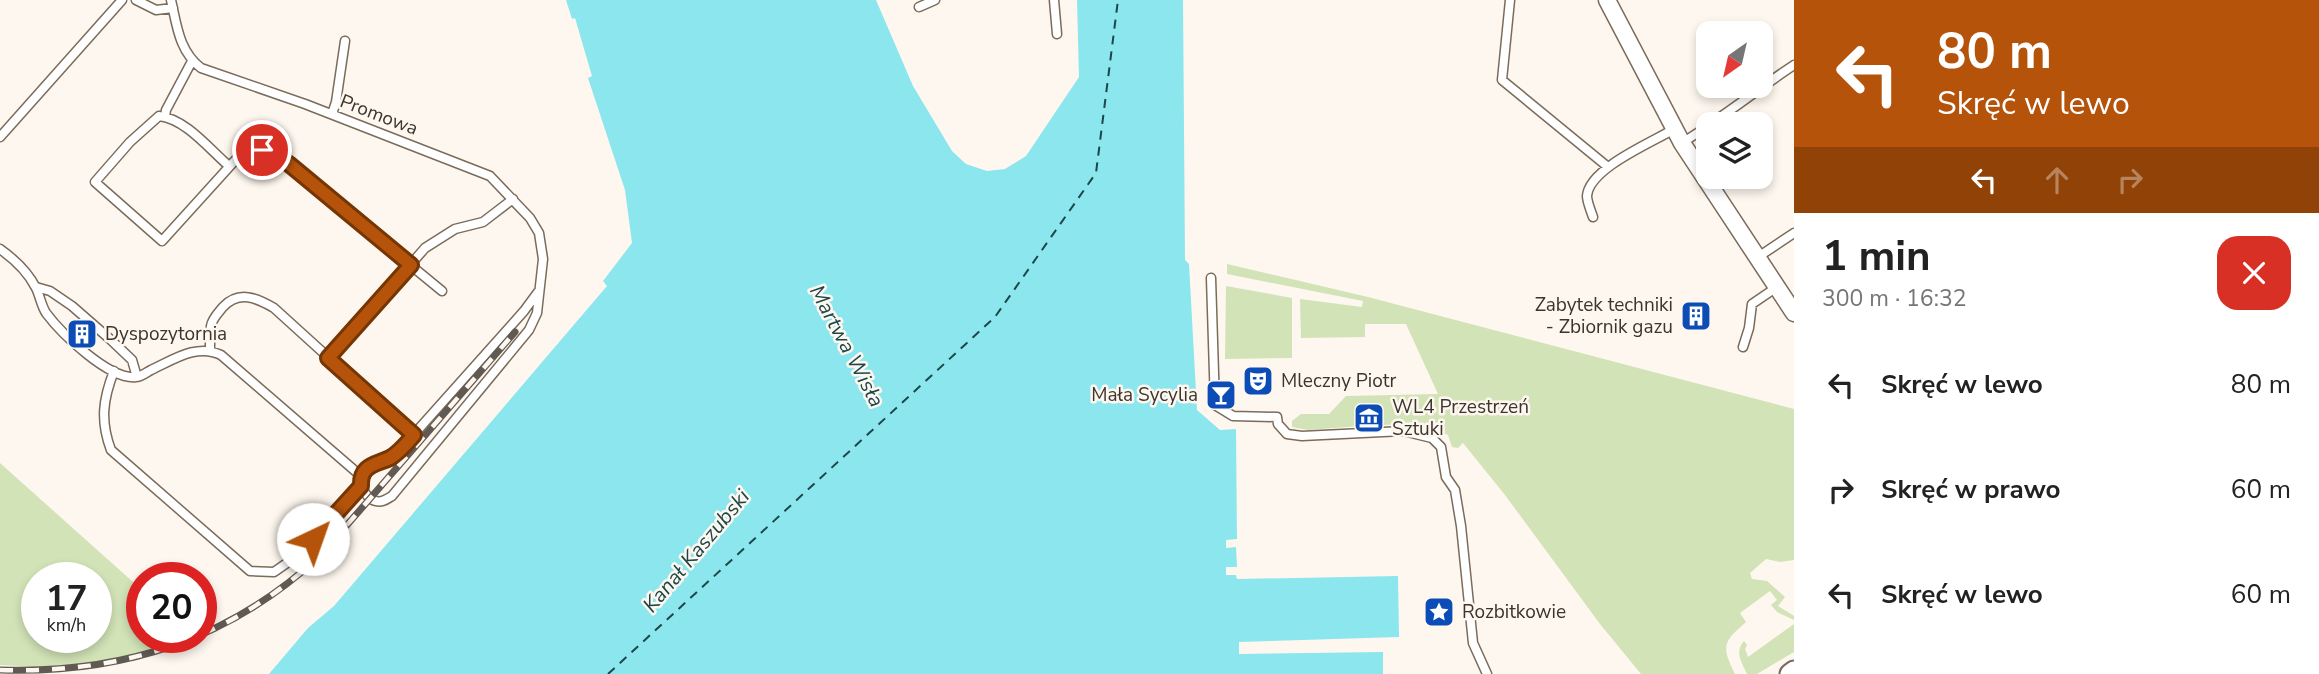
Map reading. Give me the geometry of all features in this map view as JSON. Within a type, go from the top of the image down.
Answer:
[{"type":"street","points":[[1607,0],[1678,136],[1794,313]]},
{"type":"lane","points":[[0,137],[122,0]]},
{"type":"lane","points":[[136,0],[156,10],[172,4],[183,49],[192,61],[166,110],[165,117]]},
{"type":"lane","points":[[919,7],[935,0]]},
{"type":"lane","points":[[1054,0],[1057,34]]},
{"type":"lane","points":[[1510,0],[1502,80],[1608,167]]},
{"type":"lane","points":[[332,114],[345,41]]},
{"type":"lane","name":"Promowa","points":[[192,61],[201,68],[332,114],[476,170],[490,177],[513,199],[539,233],[543,260],[537,313],[521,343],[392,496],[383,501],[375,501],[361,481]]},
{"type":"lane","points":[[1729,112],[1762,85],[1794,65]]},
{"type":"lane","points":[[229,166],[181,124],[159,116],[130,142],[95,182],[162,241],[239,156],[249,151],[262,150],[275,154],[442,291]]},
{"type":"lane","points":[[1593,217],[1587,196],[1594,179],[1608,167],[1696,130]]},
{"type":"lane","points":[[328,358],[425,248],[455,229],[483,222],[513,199]]},
{"type":"lane","points":[[1758,257],[1794,233]]},
{"type":"lane","points":[[0,248],[15,260],[36,287],[43,309],[55,324],[97,362],[114,371],[136,377],[194,351],[210,349],[221,355],[361,481]]},
{"type":"lane","points":[[1211,278],[1215,405],[1233,416],[1277,417],[1278,424],[1287,434],[1302,436],[1403,431],[1432,438],[1441,447],[1446,477],[1455,489],[1474,643],[1487,674]]},
{"type":"lane","points":[[36,287],[50,291],[72,306],[111,340],[132,360],[136,377]]},
{"type":"lane","points":[[1743,347],[1752,304],[1777,287]]},
{"type":"lane","points":[[114,371],[107,387],[102,411],[104,432],[111,450],[250,571],[274,572],[297,556],[361,481],[366,468],[400,450],[538,292]]},
{"type":"lane","points":[[210,349],[211,323],[228,302],[241,296],[256,298],[274,308],[414,435]]},
{"type":"green space","points":[[1227,264],[1368,297],[1794,409],[1794,560],[1780,562],[1766,559],[1750,573],[1752,579],[1767,581],[1785,597],[1778,606],[1794,616],[1794,620],[1777,612],[1771,605],[1777,600],[1770,591],[1740,613],[1746,622],[1729,640],[1726,651],[1735,674],[1641,674],[1463,443],[1458,448],[1452,447],[1448,435],[1415,426],[1379,425],[1308,430],[1292,427],[1292,421],[1301,414],[1329,414],[1346,396],[1438,394],[1406,324],[1365,324],[1365,337],[1301,338],[1300,299],[1362,307],[1363,301],[1227,274]]},
{"type":"green space","points":[[1226,286],[1292,298],[1292,358],[1225,359]]},
{"type":"green space","points":[[0,463],[111,562],[21,562],[21,653],[112,653],[112,563],[126,576],[126,653],[142,653],[72,665],[0,665]]},
{"type":"green space","points":[[1794,624],[1794,652],[1757,674],[1747,674],[1739,653],[1744,641],[1748,657]]},
{"type":"water","points":[[566,0],[876,0],[913,86],[952,151],[966,164],[987,171],[1005,169],[1026,156],[1079,77],[1077,0],[1183,0],[1185,260],[1189,264],[1197,410],[1220,430],[1236,429],[1237,539],[1226,540],[1226,548],[1236,547],[1237,567],[1226,567],[1226,575],[1236,575],[1237,579],[1398,576],[1399,637],[1239,642],[1239,654],[1383,652],[1383,674],[269,674],[308,628],[334,606],[607,286],[603,281],[632,243],[625,190],[588,78],[592,76],[575,18],[572,19]]},
{"type":"ferry route","points":[[608,674],[995,317],[1096,173],[1118,0]]},
{"type":"railway","points":[[0,670],[46,670],[90,666],[132,658],[173,646],[212,630],[249,609],[285,585],[320,556],[515,332]]},
{"type":"place","name":"Zabytek techniki - Zbiornik gazu","points":[[1696,316]]},
{"type":"place","name":"Dyspozytornia","points":[[82,334]]},
{"type":"place","name":"Mleczny Piotr","points":[[1258,381]]},
{"type":"place","name":"Mała Sycylia","points":[[1221,395]]},
{"type":"place","name":"WL4 Przestrzeń Sztuki","points":[[1369,418]]},
{"type":"place","name":"Rozbitkowie","points":[[1439,612]]},
{"type":"route","points":[[262,150],[275,154],[289,164],[411,265],[328,358],[414,435],[389,458],[366,468],[361,477],[361,486],[313,539]]},
{"type":"water label","name":"Martwa Wisła","points":[[847,346]]},
{"type":"water label","name":"Kanał Kaszubski","points":[[696,551]]}]
